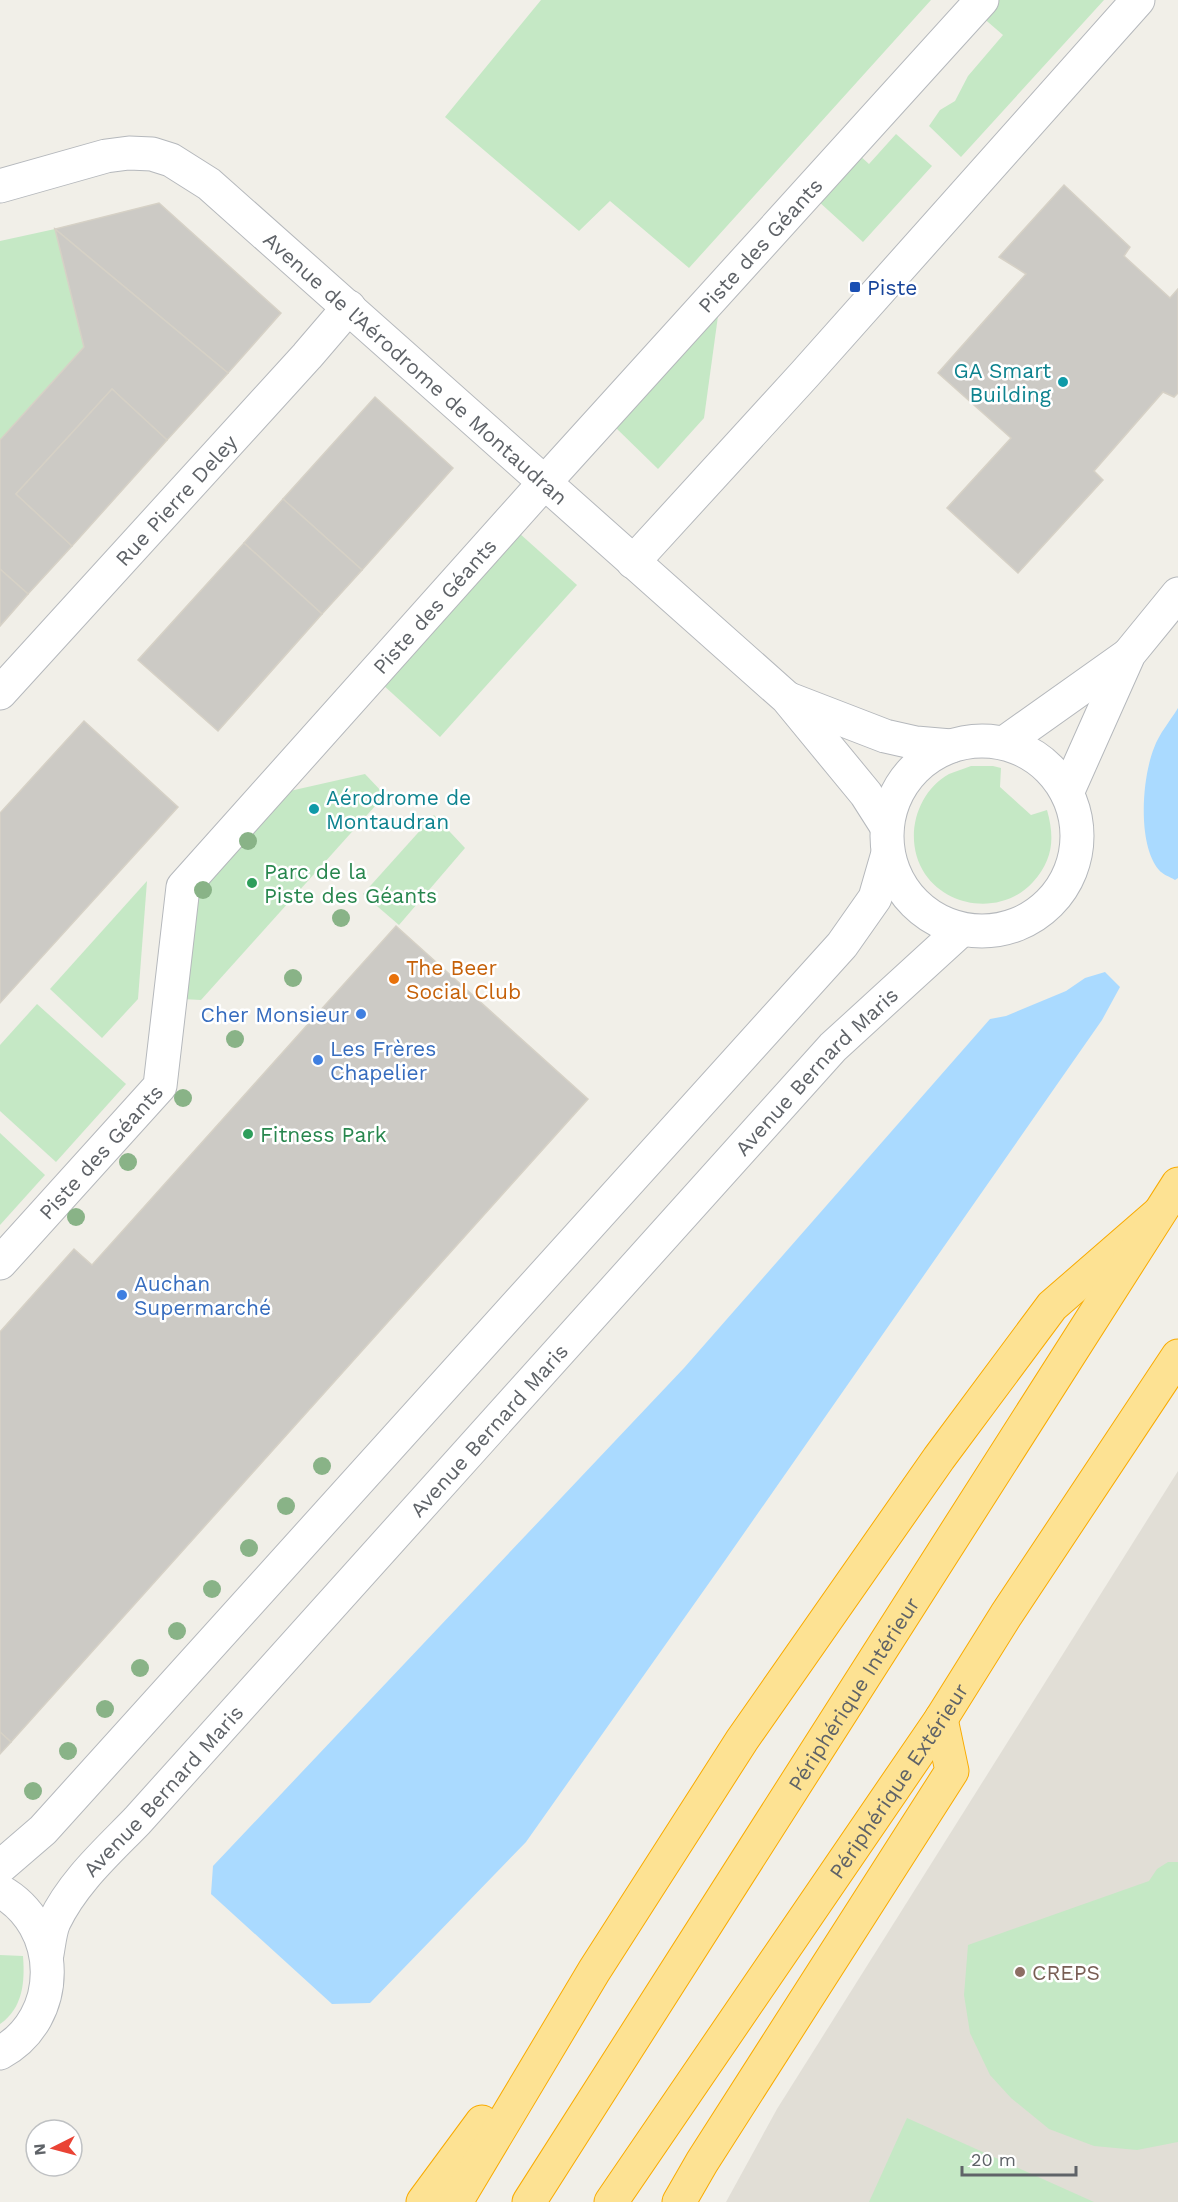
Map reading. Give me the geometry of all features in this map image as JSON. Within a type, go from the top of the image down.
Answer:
[{"type":"highway","name":"Périphérique Intérieur","points":[[529,2202],[1178,1184]]},
{"type":"highway","points":[[456,2202],[594,1971],[742,1740],[939,1458],[1052,1306],[1158,1214]]},
{"type":"highway","name":"Périphérique Extérieur","points":[[611,2202],[941,1719],[1006,1616],[1178,1356]]},
{"type":"highway","points":[[679,2202],[708,2152],[951,1771],[941,1719]]},
{"type":"highway","points":[[423,2202],[594,1971]]},
{"type":"street","name":"Piste des Géants","points":[[0,1263],[160,1086],[183,887],[544,482],[982,0]]},
{"type":"street","points":[[633,562],[804,375],[1138,0]]},
{"type":"street","name":"Avenue de l'Aérodrome de Montaudran","points":[[0,186],[129,153],[152,154],[171,160],[209,184],[787,698],[866,795],[887,840]]},
{"type":"street","name":"Rue Pierre Deley","points":[[0,693],[349,307]]},
{"type":"street","points":[[1005,743],[1129,654],[1178,594]]},
{"type":"street","points":[[1067,793],[1129,654]]},
{"type":"street","name":"Avenue de l'Aérodrome de Montaudran","points":[[787,698],[885,736],[916,743],[951,746]]},
{"type":"street","points":[[0,1867],[43,1830],[842,945],[875,898],[893,800],[908,777],[927,758],[951,746],[978,741],[1005,743],[1024,751],[1041,761],[1056,776],[1067,793],[1075,818],[1077,845],[1071,872],[1057,895],[1038,914],[1014,926],[988,932],[961,930],[935,920],[913,903],[897,880],[887,840]]},
{"type":"street","name":"Avenue Bernard Maris","points":[[47,1954],[53,1924],[66,1900],[87,1871],[137,1821],[833,1047],[961,930]]},
{"type":"street","points":[[0,1891],[11,1897],[28,1913],[40,1932],[47,1954],[49,1977],[44,1999],[35,2020],[21,2038],[0,2053]]},
{"type":"shaded area","name":"CREPS","points":[[1178,1471],[1178,2202],[726,2202],[777,2109]]},
{"type":"green space","points":[[541,0],[931,0],[689,268],[610,201],[579,231],[445,117]]},
{"type":"green space","points":[[995,0],[1104,0],[961,157],[929,126],[940,110],[955,101],[968,76],[1003,35],[981,16]]},
{"type":"green space","points":[[896,134],[932,166],[863,242],[817,200],[859,155],[869,164]]},
{"type":"green space","points":[[55,229],[84,347],[0,440],[0,241]]},
{"type":"green space","points":[[718,316],[704,418],[658,469],[614,426]]},
{"type":"green space","points":[[519,533],[577,585],[440,737],[382,684]]},
{"type":"green space","points":[[971,766],[1001,768],[1000,787],[1031,815],[1047,810],[1050,820],[1050,848],[1040,874],[1021,892],[993,903],[978,904],[948,895],[925,874],[918,861],[915,847],[916,819],[928,793],[937,782],[949,774]]},
{"type":"green space","points":[[365,774],[385,795],[201,1000],[182,999],[194,890],[281,793]]},
{"type":"green space","points":[[434,815],[465,848],[399,925],[363,894]]},
{"type":"green space","points":[[147,881],[138,999],[102,1038],[50,989]]},
{"type":"green space","points":[[37,1004],[126,1084],[56,1162],[0,1111],[0,1045]]},
{"type":"green space","points":[[0,1133],[45,1175],[0,1225]]},
{"type":"green space","points":[[1168,1862],[1178,1862],[1178,2142],[1137,2150],[1094,2146],[1049,2129],[1011,2098],[990,2075],[970,2033],[964,1995],[968,1945],[1149,1881],[1157,1869]]},
{"type":"green space","points":[[0,1955],[23,1956],[24,1966],[23,1985],[18,2002],[8,2018],[0,2024]]},
{"type":"green space","points":[[907,2118],[1094,2202],[869,2202]]},
{"type":"water","points":[[1178,708],[1178,878],[1175,880],[1160,871],[1152,859],[1147,844],[1144,810],[1147,776],[1154,748]]},
{"type":"water","points":[[1105,972],[1120,987],[1102,1020],[526,1842],[370,2003],[332,2004],[211,1894],[213,1866],[684,1368],[990,1019],[1006,1016],[1066,991],[1085,978]]},
{"type":"building","name":"GA Smart Building","points":[[1064,185],[1130,247],[1124,256],[1170,298],[1178,289],[1178,393],[1174,397],[1163,392],[1094,471],[1103,480],[1018,573],[947,508],[1011,438],[938,373],[1026,274],[999,257]]},
{"type":"building","points":[[159,203],[281,313],[228,373],[55,229]]},
{"type":"building","points":[[55,229],[228,373],[167,440],[112,389],[16,494],[72,546],[28,594],[0,569],[0,440],[84,347]]},
{"type":"building","points":[[112,389],[167,440],[72,546],[16,494]]},
{"type":"building","points":[[375,397],[453,468],[362,570],[283,499]]},
{"type":"building","points":[[283,499],[362,570],[322,614],[244,543]]},
{"type":"building","points":[[244,543],[322,614],[218,731],[138,660]]},
{"type":"building","points":[[0,569],[28,594],[0,626]]},
{"type":"building","points":[[84,721],[178,807],[0,1003],[0,813]]},
{"type":"building","points":[[396,926],[588,1099],[11,1742],[0,1732],[0,1332],[74,1249],[92,1265]]},
{"type":"building","points":[[0,1732],[11,1742],[0,1754]]},
{"type":"place","name":"Piste","points":[[855,287]]},
{"type":"place","name":"GA Smart Building","points":[[1063,382]]},
{"type":"place","name":"Aérodrome de Montaudran","points":[[314,809]]},
{"type":"place","name":"Parc de la Piste des Géants","points":[[252,883]]},
{"type":"place","name":"The Beer Social Club","points":[[394,979]]},
{"type":"place","name":"Cher Monsieur","points":[[361,1014]]},
{"type":"place","name":"Les Frères Chapelier","points":[[318,1060]]},
{"type":"place","name":"Fitness Park","points":[[248,1134]]},
{"type":"place","name":"Auchan Supermarché","points":[[122,1295]]},
{"type":"place","name":"CREPS","points":[[1020,1972]]}]
